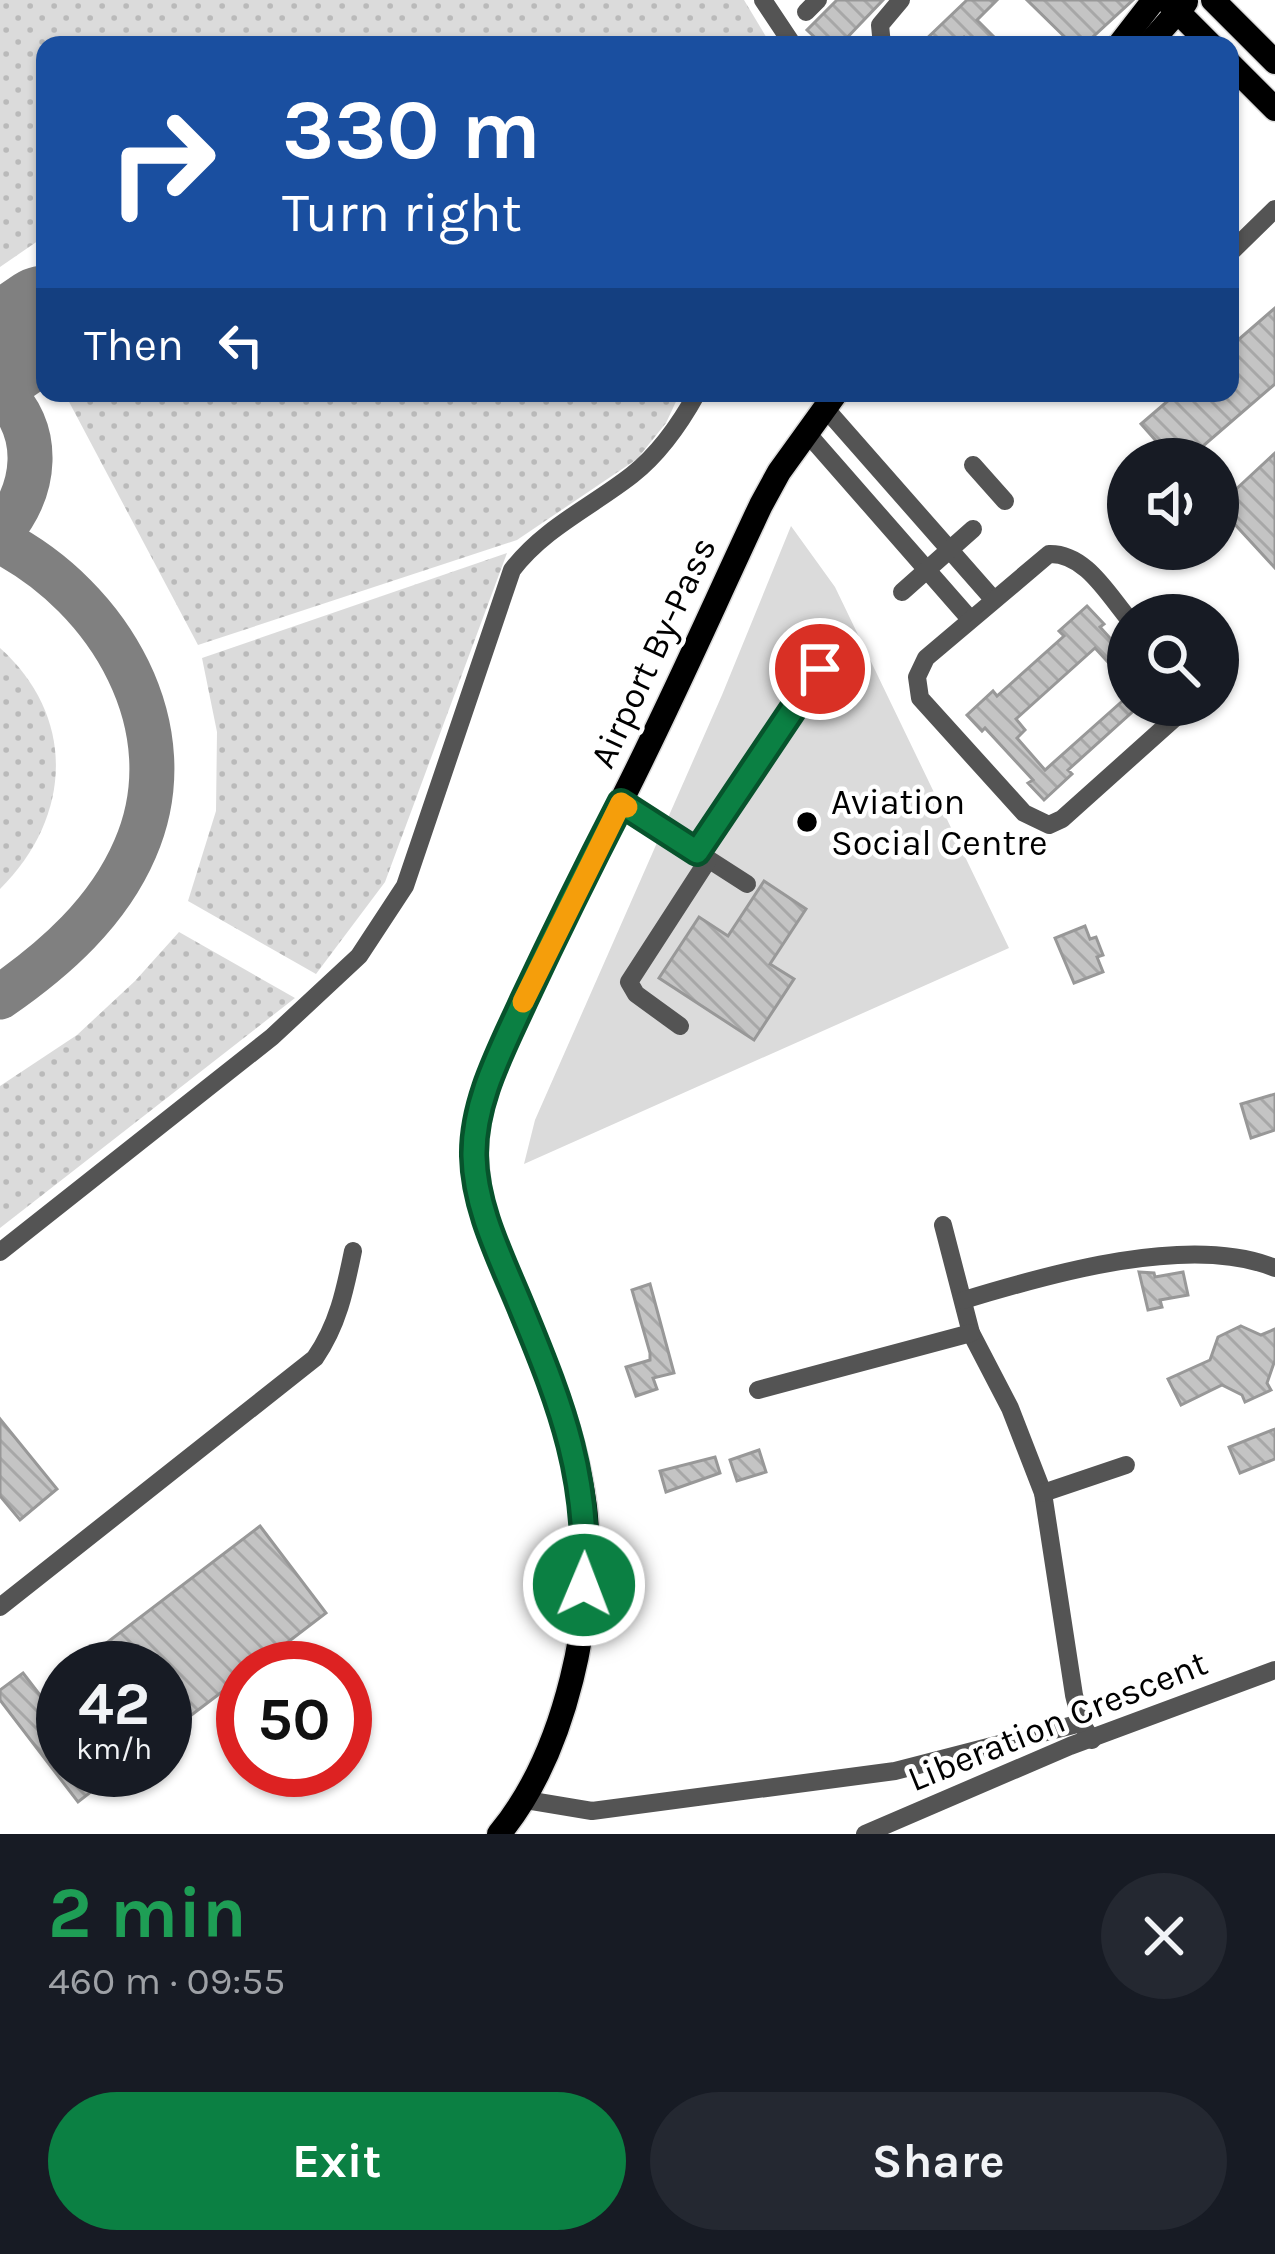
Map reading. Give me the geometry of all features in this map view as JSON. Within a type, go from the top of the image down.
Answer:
[{"type":"main road","points":[[1126,36],[1154,0]]},
{"type":"main road","points":[[1213,0],[1232,11],[1275,62]]},
{"type":"main road","points":[[1154,36],[1177,4],[1204,36]]},
{"type":"main road","points":[[1239,73],[1275,109]]},
{"type":"main road","name":"Airport By-Pass","points":[[499,1834],[526,1799],[553,1740],[571,1676],[584,1585],[586,1513],[577,1457],[492,1238],[474,1154],[487,1086],[761,505],[829,402]]},
{"type":"street","points":[[763,0],[787,36]]},
{"type":"street","points":[[881,36],[880,25],[901,0]]},
{"type":"street","points":[[1239,244],[1275,209]]},
{"type":"street","points":[[0,1252],[272,1037],[359,956],[405,886],[512,570],[550,530],[631,476],[659,451],[692,402]]},
{"type":"street","points":[[831,402],[893,485],[993,599]]},
{"type":"street","points":[[807,434],[970,619]]},
{"type":"street","points":[[973,465],[1005,501]]},
{"type":"street","points":[[870,505],[893,485]]},
{"type":"street","points":[[902,592],[973,529]]},
{"type":"street","points":[[1108,594],[1082,564],[1057,553],[1040,558],[926,658],[917,677],[920,698],[1024,813],[1048,825],[1062,819],[1166,726]]},
{"type":"street","points":[[680,1025],[636,994],[629,982],[820,669]]},
{"type":"street","points":[[621,803],[747,884]]},
{"type":"street","points":[[526,1799],[592,1810],[895,1771],[1086,1732],[1043,1493],[1010,1408],[971,1333],[943,1225]]},
{"type":"street","points":[[0,1607],[315,1358],[342,1306],[353,1251]]},
{"type":"street","points":[[964,1300],[1065,1272],[1164,1254],[1244,1258],[1275,1268]]},
{"type":"street","points":[[758,1390],[971,1333]]},
{"type":"street","points":[[1043,1493],[1126,1465]]},
{"type":"street","name":"Liberation Crescent","points":[[865,1834],[1086,1732],[1275,1670]]},
{"type":"shaded area","points":[[0,0],[744,0],[766,36],[36,36],[36,242],[0,267]]},
{"type":"shaded area","points":[[69,402],[676,402],[666,423],[637,459],[517,540],[198,645]]},
{"type":"shaded area","name":"Aviation Social Centre","points":[[791,526],[835,587],[1009,948],[524,1164],[535,1120]]},
{"type":"shaded area","points":[[507,553],[385,882],[316,974],[188,901],[216,811],[217,732],[202,658]]},
{"type":"shaded area","points":[[0,648],[25,675],[43,705],[56,768],[41,831],[0,889]]},
{"type":"shaded area","points":[[179,932],[295,998],[0,1228],[0,1086],[77,1035]]},
{"type":"building","points":[[837,0],[883,0],[849,36],[813,36],[807,30]]},
{"type":"building","points":[[967,0],[997,0],[977,20],[993,36],[929,36]]},
{"type":"building","points":[[1027,0],[1133,0],[1094,36],[1064,36]]},
{"type":"building","points":[[1275,308],[1275,384],[1212,438],[1153,438],[1141,424],[1167,402],[1239,402],[1239,339]]},
{"type":"building","points":[[1275,453],[1275,568],[1239,529],[1239,486]]},
{"type":"building","points":[[1087,606],[1104,624],[1100,627],[1107,635],[1107,661],[1095,648],[1016,719],[1025,730],[1017,738],[1045,770],[1107,715],[1107,726],[1117,726],[1068,770],[1072,774],[1044,800],[1028,783],[1033,780],[967,715],[993,691],[997,696],[1064,636],[1059,631]]},
{"type":"building","points":[[764,881],[806,909],[770,964],[794,979],[754,1040],[659,978],[699,917],[728,936]]},
{"type":"building","points":[[1085,926],[1090,939],[1096,937],[1103,972],[1074,983],[1055,938]]},
{"type":"building","points":[[1275,1094],[1275,1130],[1251,1138],[1241,1104]]},
{"type":"building","points":[[1139,1272],[1155,1277],[1183,1272],[1188,1295],[1160,1300],[1162,1307],[1148,1310]]},
{"type":"building","points":[[650,1284],[674,1373],[653,1378],[657,1389],[636,1396],[626,1367],[650,1360],[650,1353],[632,1290]]},
{"type":"building","points":[[1241,1326],[1261,1335],[1275,1329],[1275,1360],[1267,1383],[1271,1390],[1245,1402],[1242,1395],[1222,1385],[1181,1405],[1168,1379],[1210,1360],[1218,1337]]},
{"type":"building","points":[[0,1419],[57,1489],[20,1520],[0,1496]]},
{"type":"building","points":[[1275,1429],[1275,1459],[1240,1473],[1229,1447]]},
{"type":"building","points":[[759,1450],[766,1472],[737,1481],[730,1460]]},
{"type":"building","points":[[715,1457],[720,1473],[666,1492],[660,1471]]},
{"type":"building","points":[[260,1526],[326,1613],[289,1641],[216,1641],[216,1696],[192,1715],[192,1641],[109,1641]]},
{"type":"building","points":[[23,1673],[36,1690],[36,1747],[0,1700],[0,1690]]},
{"type":"taxiway","points":[[0,390],[23,424],[30,461],[22,498],[0,533]]},
{"type":"taxiway","points":[[0,541],[39,565],[105,631],[144,713],[152,758],[149,803],[124,872],[60,950],[0,997]]},
{"type":"runway","points":[[0,352],[36,327]]},
{"type":"slow traffic","points":[[523,1002],[621,803],[627,807]]},
{"type":"place","name":"Aviation Social Centre","points":[[807,822]]},
{"type":"route","points":[[584,1585],[586,1513],[577,1457],[492,1238],[478,1189],[474,1154],[487,1086],[559,925],[621,803],[697,852],[820,669]]}]
